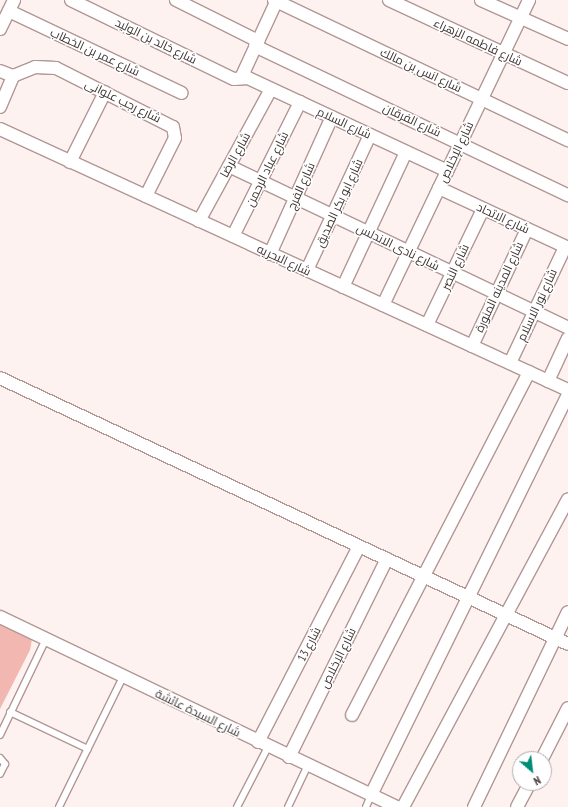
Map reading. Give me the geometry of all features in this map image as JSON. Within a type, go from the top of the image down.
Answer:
[{"type":"street","name":"شارع خالد بن الوليد","points":[[71,0],[234,79],[241,78]]},
{"type":"street","name":"شارع الفرقان","points":[[176,0],[257,43],[568,195]]},
{"type":"street","points":[[241,78],[276,0]]},
{"type":"street","name":"شارع انس بن مالك","points":[[276,0],[568,140]]},
{"type":"street","name":"شارع فاطمه الزهراء","points":[[389,0],[568,83]]},
{"type":"street","points":[[481,0],[568,39]]},
{"type":"street","name":"شارع الإخلاص","points":[[383,305],[529,0]]},
{"type":"street","points":[[0,29],[11,5]]},
{"type":"street","name":"شارع عمر بن الخطاب","points":[[11,5],[182,93]]},
{"type":"street","name":"شارع رجب علوانى","points":[[13,76],[35,67],[53,67],[169,124],[175,130],[174,138],[146,196]]},
{"type":"street","points":[[0,71],[13,76],[0,107]]},
{"type":"street","name":"شارع السلام","points":[[241,78],[248,78],[447,171]]},
{"type":"street","name":"شارع الرضا","points":[[199,221],[271,89]]},
{"type":"street","points":[[70,162],[105,92]]},
{"type":"street","name":"شارع عباد الرحمن","points":[[233,236],[300,102]]},
{"type":"street","name":"شارع الفرج","points":[[270,254],[332,118]]},
{"type":"street","name":"شارع البحريه","points":[[0,129],[568,390]]},
{"type":"street","name":"شارع ابو بكر الصديق","points":[[307,270],[370,135]]},
{"type":"street","points":[[343,287],[406,152]]},
{"type":"street","name":"شارع نادى الاندلس","points":[[229,166],[568,328]]},
{"type":"street","name":"شارع الاتحاد","points":[[439,188],[566,247]]},
{"type":"street","name":"شارع النصر","points":[[427,325],[483,209]]},
{"type":"street","name":"شارع المدينه المنورة","points":[[472,346],[527,229]]},
{"type":"street","name":"شارع نور الاسلام","points":[[510,363],[566,247]]},
{"type":"street","points":[[548,381],[568,338]]},
{"type":"street","points":[[352,715],[425,577],[529,372]]},
{"type":"street","points":[[0,378],[568,644]]},
{"type":"street","points":[[371,795],[568,395]]},
{"type":"street","points":[[403,807],[508,616],[568,499]]},
{"type":"street","name":"شارع 13","points":[[263,744],[359,546]]},
{"type":"street","name":"شارع الإخلاص","points":[[289,757],[387,559]]},
{"type":"street","points":[[474,807],[568,612]]},
{"type":"street","name":"شارع السيدة عائشة","points":[[0,617],[289,757],[397,807]]},
{"type":"street","points":[[546,751],[568,708]]},
{"type":"street","points":[[517,807],[526,791]]},
{"type":"lane","points":[[0,735],[46,639]]},
{"type":"lane","points":[[60,807],[123,677]]},
{"type":"lane","points":[[10,712],[88,749]]},
{"type":"lane","points":[[237,807],[263,744]]},
{"type":"lane","points":[[0,758],[5,764],[0,774]]},
{"type":"lane","points":[[288,807],[308,765]]},
{"type":"lane","points":[[366,807],[371,795]]},
{"type":"shaded area","points":[[0,623],[32,639],[30,650],[0,709]]}]
